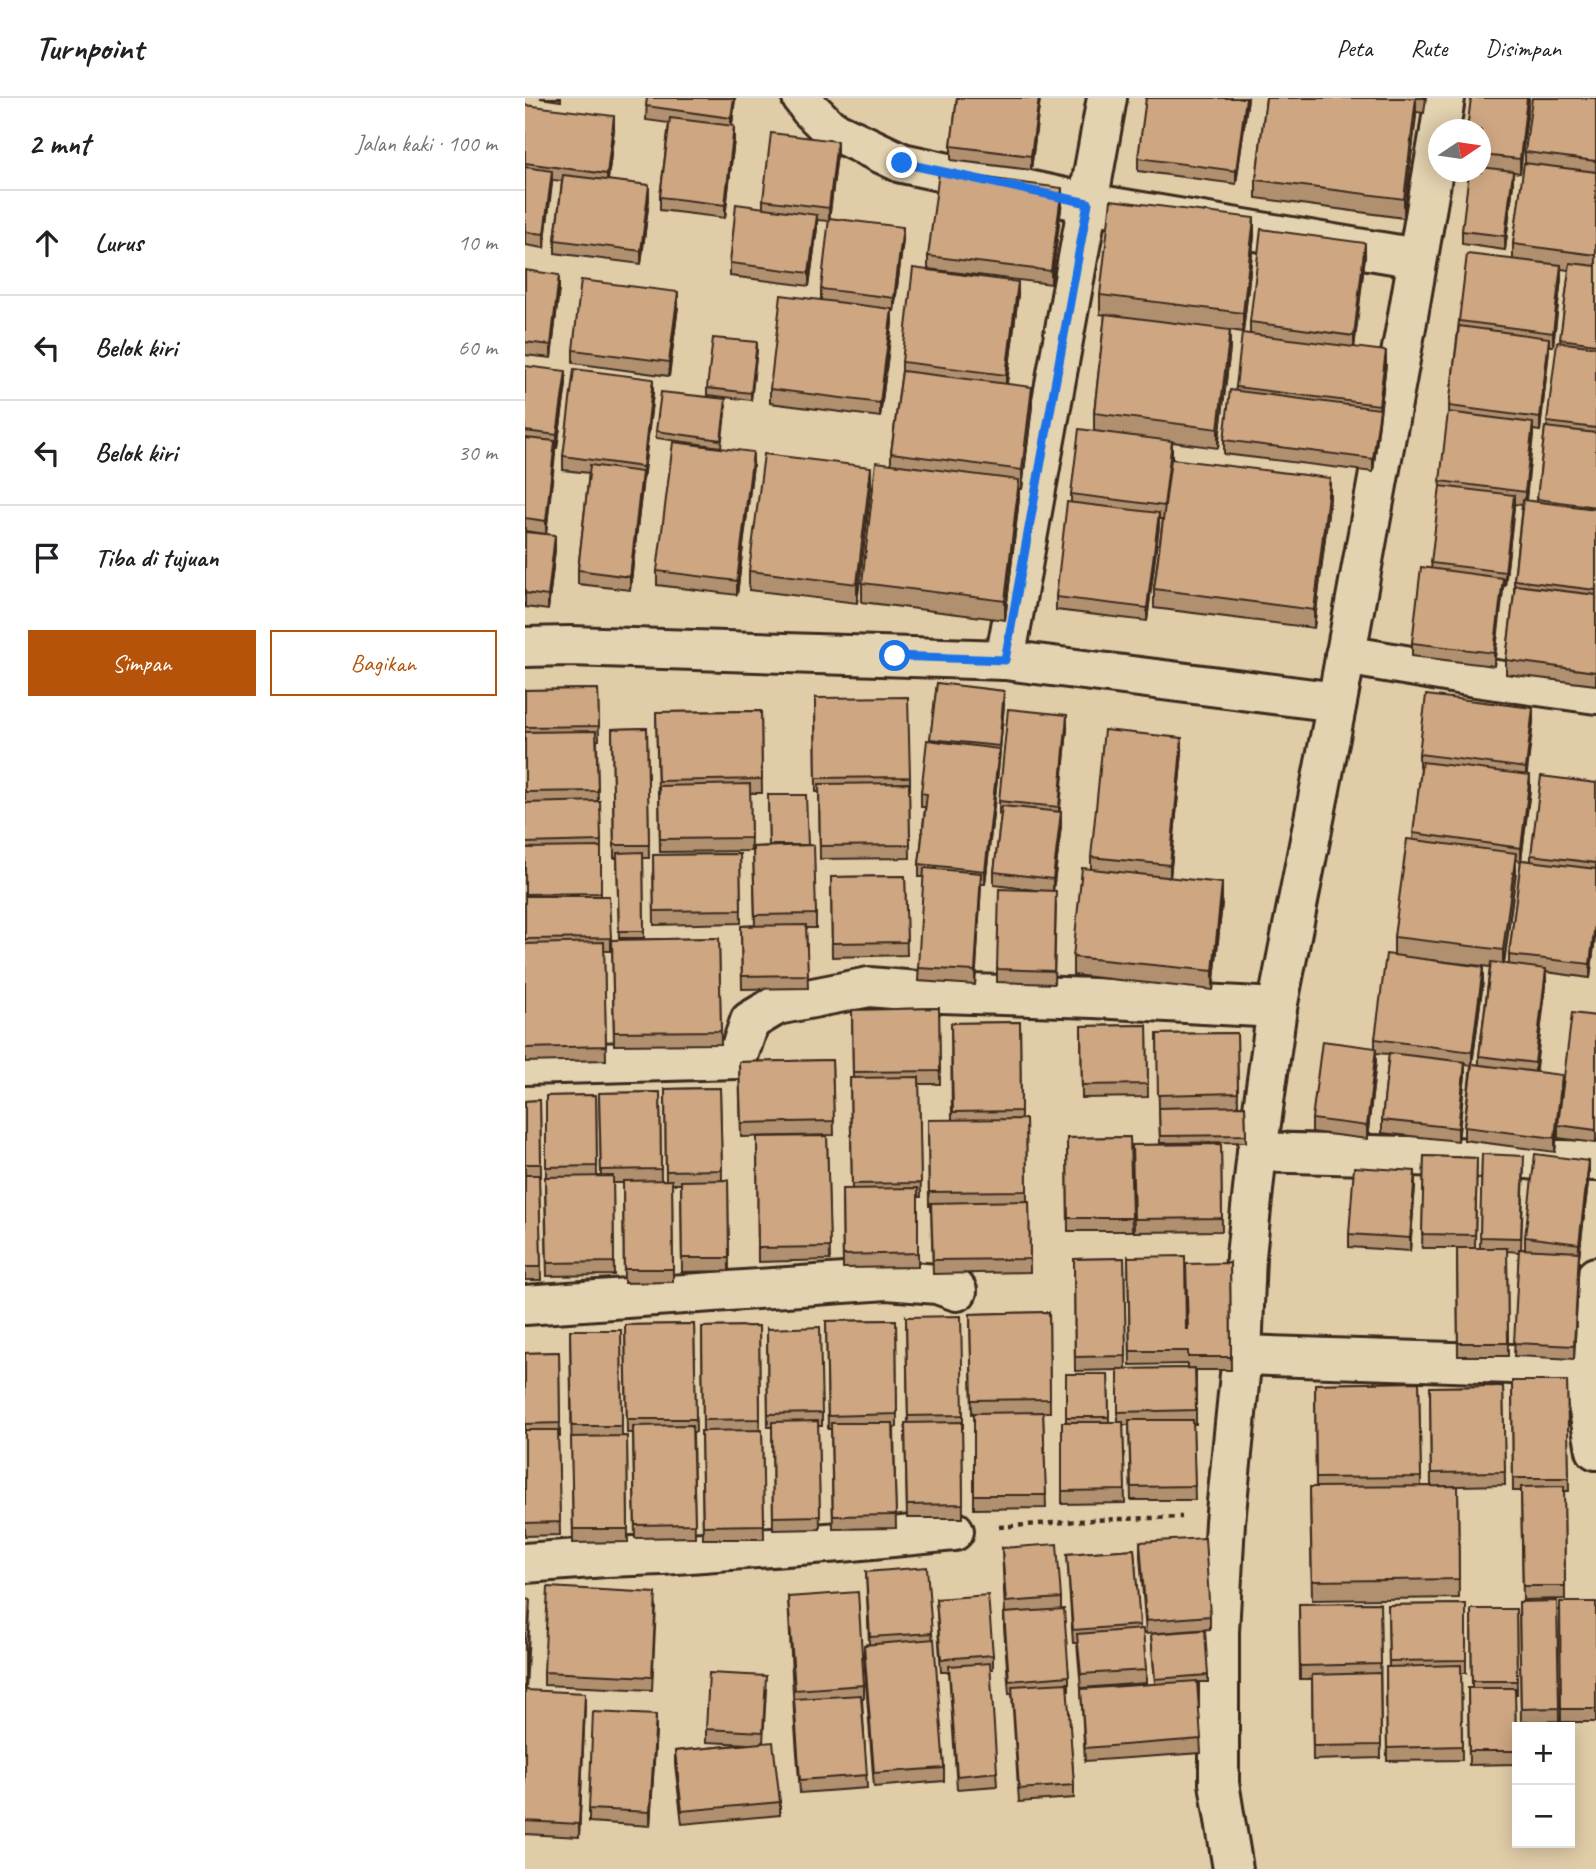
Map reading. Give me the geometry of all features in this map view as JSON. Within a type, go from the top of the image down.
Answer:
[{"type":"street","points":[[802,98],[830,129],[902,163],[1088,203],[1417,258]]},
{"type":"street","points":[[1005,660],[1107,98]]},
{"type":"street","points":[[1442,119],[1445,98]]},
{"type":"street","points":[[1233,1869],[1219,1783],[1219,1632],[1225,1522],[1242,1355],[1246,1255],[1257,1152],[1277,1008],[1337,702],[1431,182]]},
{"type":"street","points":[[525,647],[623,647],[1005,660],[1337,702]]},
{"type":"street","points":[[1345,655],[1596,694]]},
{"type":"street","points":[[525,1065],[737,1059],[750,1021],[777,1005],[869,987],[942,993],[1277,1008]]},
{"type":"street","points":[[1257,1152],[1596,1161]]},
{"type":"street","points":[[1596,1277],[1590,1326],[1581,1360],[1596,1450]]},
{"type":"street","points":[[525,1306],[887,1280],[937,1284],[957,1291]]},
{"type":"street","points":[[1242,1355],[1512,1364],[1554,1373],[1582,1372]]},
{"type":"street","points":[[525,1563],[662,1556],[954,1531]]},
{"type":"path","points":[[954,1531],[1152,1517],[1225,1522]]},
{"type":"building","points":[[647,98],[734,98],[731,118],[646,106]]},
{"type":"building","points":[[957,98],[1039,98],[1031,156],[951,146]]},
{"type":"building","points":[[1146,98],[1246,98],[1236,171],[1138,158]]},
{"type":"building","points":[[1266,98],[1416,98],[1404,199],[1256,180]]},
{"type":"building","points":[[1471,98],[1527,98],[1520,159],[1491,156],[1491,119],[1468,119]]},
{"type":"building","points":[[1532,98],[1596,98],[1596,161],[1525,152]]},
{"type":"building","points":[[525,105],[614,116],[607,174],[525,163]]},
{"type":"building","points":[[670,118],[734,126],[725,205],[660,197]]},
{"type":"building","points":[[771,133],[837,141],[829,208],[763,200]]},
{"type":"building","points":[[1524,163],[1596,172],[1596,255],[1513,244]]},
{"type":"building","points":[[525,167],[552,171],[544,234],[525,232]]},
{"type":"building","points":[[1491,168],[1513,171],[1505,236],[1462,231],[1468,182],[1491,182]]},
{"type":"building","points":[[939,172],[1062,188],[1051,271],[928,256]]},
{"type":"building","points":[[563,175],[649,185],[641,251],[555,240]]},
{"type":"building","points":[[1111,200],[1254,218],[1243,313],[1100,295]]},
{"type":"building","points":[[736,204],[817,215],[809,273],[730,263]]},
{"type":"building","points":[[829,218],[903,227],[894,298],[821,289]]},
{"type":"building","points":[[1261,229],[1365,243],[1354,336],[1250,322]]},
{"type":"building","points":[[1467,254],[1561,265],[1553,333],[1459,321]]},
{"type":"building","points":[[1570,263],[1596,266],[1596,344],[1560,339]]},
{"type":"building","points":[[913,268],[1018,282],[1006,375],[902,362]]},
{"type":"building","points":[[525,270],[559,275],[551,345],[525,342]]},
{"type":"building","points":[[581,280],[678,292],[669,362],[573,350]]},
{"type":"building","points":[[781,295],[892,309],[880,403],[770,389]]},
{"type":"building","points":[[1105,314],[1230,330],[1218,429],[1094,413]]},
{"type":"building","points":[[1459,326],[1549,338],[1540,418],[1449,406]]},
{"type":"building","points":[[1242,333],[1386,351],[1379,405],[1236,387]]},
{"type":"building","points":[[713,338],[757,342],[751,393],[707,388]]},
{"type":"building","points":[[1557,342],[1596,347],[1596,428],[1547,422]]},
{"type":"building","points":[[525,366],[566,371],[557,435],[525,431]]},
{"type":"building","points":[[574,369],[653,379],[643,467],[563,456]]},
{"type":"building","points":[[902,371],[1032,387],[1022,470],[891,453]]},
{"type":"building","points":[[1230,390],[1380,409],[1373,459],[1224,440]]},
{"type":"building","points":[[661,392],[726,399],[721,440],[656,431]]},
{"type":"building","points":[[1448,412],[1533,423],[1525,492],[1440,481]]},
{"type":"building","points":[[1545,427],[1596,433],[1596,507],[1537,499]]},
{"type":"building","points":[[1079,429],[1172,441],[1164,506],[1071,494]]},
{"type":"building","points":[[525,438],[555,441],[546,521],[525,518]]},
{"type":"building","points":[[673,442],[753,452],[737,581],[657,571]]},
{"type":"building","points":[[764,454],[871,467],[857,584],[749,571]]},
{"type":"building","points":[[1171,459],[1330,478],[1314,610],[1154,589]]},
{"type":"building","points":[[876,462],[1019,480],[1005,601],[862,583]]},
{"type":"building","points":[[590,465],[642,472],[630,577],[578,570]]},
{"type":"building","points":[[1440,486],[1514,495],[1505,572],[1431,563]]},
{"type":"building","points":[[1523,500],[1596,509],[1596,590],[1514,580]]},
{"type":"building","points":[[1067,502],[1159,513],[1147,608],[1056,597]]},
{"type":"building","points":[[525,532],[555,535],[548,596],[525,593]]},
{"type":"building","points":[[1421,567],[1503,578],[1494,653],[1412,643]]},
{"type":"building","points":[[1515,585],[1596,595],[1596,672],[1506,660]]},
{"type":"building","points":[[937,683],[1004,691],[999,746],[930,739]]},
{"type":"building","points":[[598,689],[599,726],[525,727],[525,690]]},
{"type":"building","points":[[1426,695],[1533,708],[1526,768],[1419,754]]},
{"type":"building","points":[[908,697],[910,777],[816,778],[815,698]]},
{"type":"building","points":[[1008,709],[1067,715],[1059,807],[999,801]]},
{"type":"building","points":[[761,711],[762,779],[658,781],[656,712]]},
{"type":"building","points":[[647,728],[649,845],[614,845],[612,729]]},
{"type":"building","points":[[1104,730],[1182,738],[1170,865],[1091,857]]},
{"type":"building","points":[[596,731],[598,791],[525,792],[525,732]]},
{"type":"building","points":[[927,740],[999,749],[985,871],[919,864],[927,794],[921,793]]},
{"type":"building","points":[[1422,762],[1530,775],[1521,848],[1413,833]]},
{"type":"building","points":[[1541,776],[1596,783],[1596,863],[1531,855]]},
{"type":"building","points":[[909,783],[910,845],[820,846],[819,784]]},
{"type":"building","points":[[750,784],[751,838],[660,839],[659,786]]},
{"type":"building","points":[[768,795],[806,795],[808,845],[769,845]]},
{"type":"building","points":[[600,801],[601,841],[525,843],[525,803]]},
{"type":"building","points":[[1002,806],[1061,812],[1053,879],[994,872]]},
{"type":"building","points":[[1407,839],[1516,853],[1503,950],[1394,937]]},
{"type":"building","points":[[814,845],[816,914],[755,915],[753,847]]},
{"type":"building","points":[[601,847],[601,893],[525,894],[525,848]]},
{"type":"building","points":[[643,852],[644,931],[619,931],[617,853]]},
{"type":"building","points":[[740,854],[741,910],[654,911],[653,855]]},
{"type":"building","points":[[1521,860],[1596,869],[1596,915],[1590,964],[1509,955]]},
{"type":"building","points":[[924,868],[981,873],[975,971],[918,968]]},
{"type":"building","points":[[1082,868],[1222,883],[1213,971],[1073,957]]},
{"type":"building","points":[[905,876],[907,942],[832,943],[831,877]]},
{"type":"building","points":[[999,889],[1056,891],[1054,971],[997,969]]},
{"type":"building","points":[[525,896],[609,896],[611,938],[525,939]]},
{"type":"building","points":[[806,925],[808,975],[742,976],[741,926]]},
{"type":"building","points":[[719,938],[721,1031],[614,1032],[612,940]]},
{"type":"building","points":[[604,942],[606,1046],[525,1048],[525,944]]},
{"type":"building","points":[[1386,954],[1483,967],[1472,1052],[1375,1039]]},
{"type":"building","points":[[1491,962],[1546,969],[1535,1063],[1479,1056]]},
{"type":"building","points":[[939,1008],[940,1071],[853,1072],[852,1010]]},
{"type":"building","points":[[1572,1013],[1596,1016],[1596,1130],[1558,1125]]},
{"type":"building","points":[[1020,1022],[1021,1111],[953,1112],[951,1023]]},
{"type":"building","points":[[1147,1025],[1148,1084],[1082,1085],[1081,1026]]},
{"type":"building","points":[[1237,1033],[1238,1093],[1158,1095],[1157,1034]]},
{"type":"building","points":[[1322,1041],[1376,1048],[1367,1126],[1312,1119]]},
{"type":"building","points":[[1389,1053],[1465,1062],[1458,1128],[1382,1120]]},
{"type":"building","points":[[832,1060],[834,1121],[741,1123],[739,1062]]},
{"type":"building","points":[[1472,1064],[1562,1075],[1555,1138],[1464,1127]]},
{"type":"building","points":[[919,1077],[921,1183],[852,1184],[850,1078]]},
{"type":"building","points":[[720,1088],[722,1170],[666,1171],[665,1089]]},
{"type":"building","points":[[660,1092],[661,1169],[601,1170],[599,1093]]},
{"type":"building","points":[[596,1095],[597,1166],[546,1167],[546,1096]]},
{"type":"building","points":[[540,1100],[541,1164],[525,1164],[525,1101]]},
{"type":"building","points":[[1245,1106],[1246,1135],[1160,1136],[1159,1108]]},
{"type":"building","points":[[1026,1119],[1027,1191],[929,1192],[928,1120]]},
{"type":"building","points":[[827,1136],[830,1247],[758,1248],[757,1137]]},
{"type":"building","points":[[1130,1137],[1132,1218],[1068,1218],[1067,1138]]},
{"type":"building","points":[[1221,1144],[1222,1218],[1134,1219],[1132,1145]]},
{"type":"building","points":[[1482,1154],[1524,1156],[1521,1238],[1480,1237]]},
{"type":"building","points":[[1535,1154],[1589,1161],[1579,1244],[1525,1237]]},
{"type":"building","points":[[1424,1156],[1477,1158],[1475,1235],[1422,1234]]},
{"type":"building","points":[[1354,1167],[1415,1171],[1410,1238],[1349,1234]]},
{"type":"building","points":[[525,1175],[539,1175],[541,1267],[525,1267]]},
{"type":"building","points":[[613,1176],[614,1262],[547,1263],[545,1177]]},
{"type":"building","points":[[672,1180],[673,1269],[624,1269],[623,1181]]},
{"type":"building","points":[[728,1180],[729,1258],[682,1258],[681,1181]]},
{"type":"building","points":[[918,1188],[918,1253],[843,1255],[842,1189]]},
{"type":"building","points":[[1029,1201],[1030,1259],[933,1260],[931,1203]]},
{"type":"building","points":[[1457,1248],[1507,1248],[1508,1343],[1458,1343]]},
{"type":"building","points":[[1519,1249],[1579,1252],[1574,1346],[1514,1343]]},
{"type":"building","points":[[1185,1256],[1186,1329],[1186,1264],[1230,1263],[1231,1357],[1188,1357],[1188,1351],[1130,1351],[1128,1257]]},
{"type":"building","points":[[1124,1258],[1126,1356],[1075,1357],[1074,1259]]},
{"type":"building","points":[[1049,1312],[1050,1399],[972,1400],[970,1314]]},
{"type":"building","points":[[961,1316],[963,1415],[908,1416],[906,1317]]},
{"type":"building","points":[[896,1320],[897,1414],[828,1416],[826,1321]]},
{"type":"building","points":[[694,1324],[696,1419],[627,1419],[625,1325]]},
{"type":"building","points":[[759,1326],[760,1419],[703,1420],[702,1327]]},
{"type":"building","points":[[820,1327],[822,1413],[768,1414],[767,1329]]},
{"type":"building","points":[[570,1330],[621,1330],[622,1426],[572,1426]]},
{"type":"building","points":[[559,1352],[560,1423],[525,1424],[525,1353]]},
{"type":"building","points":[[1195,1368],[1196,1410],[1118,1412],[1118,1369]]},
{"type":"building","points":[[1066,1374],[1108,1374],[1109,1417],[1066,1417]]},
{"type":"building","points":[[1512,1381],[1567,1381],[1569,1478],[1513,1478]]},
{"type":"building","points":[[1419,1382],[1421,1477],[1316,1478],[1315,1384]]},
{"type":"building","points":[[1503,1386],[1505,1472],[1431,1473],[1430,1387]]},
{"type":"building","points":[[1043,1412],[1046,1495],[974,1495],[974,1413]]},
{"type":"building","points":[[1129,1420],[1193,1420],[1195,1486],[1131,1487]]},
{"type":"building","points":[[818,1421],[820,1516],[773,1517],[772,1422]]},
{"type":"building","points":[[962,1422],[963,1504],[907,1505],[905,1423]]},
{"type":"building","points":[[1062,1422],[1123,1422],[1125,1490],[1062,1491]]},
{"type":"building","points":[[831,1423],[893,1423],[896,1515],[833,1516]]},
{"type":"building","points":[[692,1425],[695,1524],[635,1525],[633,1426]]},
{"type":"building","points":[[525,1430],[558,1430],[560,1522],[525,1523]]},
{"type":"building","points":[[762,1430],[764,1525],[703,1526],[701,1431]]},
{"type":"building","points":[[627,1436],[628,1529],[573,1529],[571,1437]]},
{"type":"building","points":[[1458,1486],[1459,1579],[1312,1581],[1310,1487]]},
{"type":"building","points":[[1564,1486],[1565,1586],[1523,1586],[1521,1487]]},
{"type":"building","points":[[1205,1538],[1210,1616],[1146,1621],[1140,1542]]},
{"type":"building","points":[[1057,1544],[1061,1598],[1006,1602],[1002,1548]]},
{"type":"building","points":[[1134,1549],[1140,1625],[1073,1630],[1067,1554]]},
{"type":"building","points":[[927,1567],[932,1633],[870,1637],[866,1572]]},
{"type":"building","points":[[548,1587],[656,1593],[652,1677],[544,1672]]},
{"type":"building","points":[[858,1592],[864,1685],[795,1690],[788,1597]]},
{"type":"building","points":[[988,1595],[993,1655],[941,1659],[936,1599]]},
{"type":"building","points":[[525,1599],[530,1600],[525,1685]]},
{"type":"building","points":[[1557,1601],[1559,1708],[1521,1709],[1519,1602]]},
{"type":"building","points":[[1560,1602],[1596,1602],[1596,1709],[1561,1709]]},
{"type":"building","points":[[1380,1603],[1381,1664],[1300,1666],[1299,1604]]},
{"type":"building","points":[[1466,1604],[1466,1660],[1389,1661],[1388,1605]]},
{"type":"building","points":[[1064,1609],[1069,1676],[1009,1681],[1004,1613]]},
{"type":"building","points":[[1471,1609],[1516,1609],[1517,1681],[1472,1681]]},
{"type":"building","points":[[1143,1629],[1146,1670],[1081,1674],[1077,1634]]},
{"type":"building","points":[[1205,1630],[1208,1675],[1155,1679],[1151,1634]]},
{"type":"building","points":[[934,1639],[944,1768],[874,1773],[864,1645]]},
{"type":"building","points":[[990,1663],[997,1772],[957,1776],[949,1666]]},
{"type":"building","points":[[1461,1665],[1462,1746],[1387,1748],[1386,1667]]},
{"type":"building","points":[[709,1673],[766,1676],[763,1732],[706,1729]]},
{"type":"building","points":[[1380,1673],[1381,1745],[1313,1746],[1312,1675]]},
{"type":"building","points":[[1197,1681],[1201,1739],[1085,1748],[1081,1689]]},
{"type":"building","points":[[1067,1683],[1074,1785],[1019,1789],[1012,1686]]},
{"type":"building","points":[[1468,1688],[1515,1688],[1516,1722],[1512,1722],[1512,1751],[1469,1751]]},
{"type":"building","points":[[525,1690],[585,1693],[579,1824],[525,1821]]},
{"type":"building","points":[[861,1695],[867,1775],[800,1780],[794,1699]]},
{"type":"building","points":[[593,1712],[656,1715],[650,1812],[589,1809]]},
{"type":"building","points":[[773,1742],[780,1802],[682,1811],[675,1751]]},
{"type":"route","points":[[895,656],[1005,660],[1088,203],[902,163]]}]
